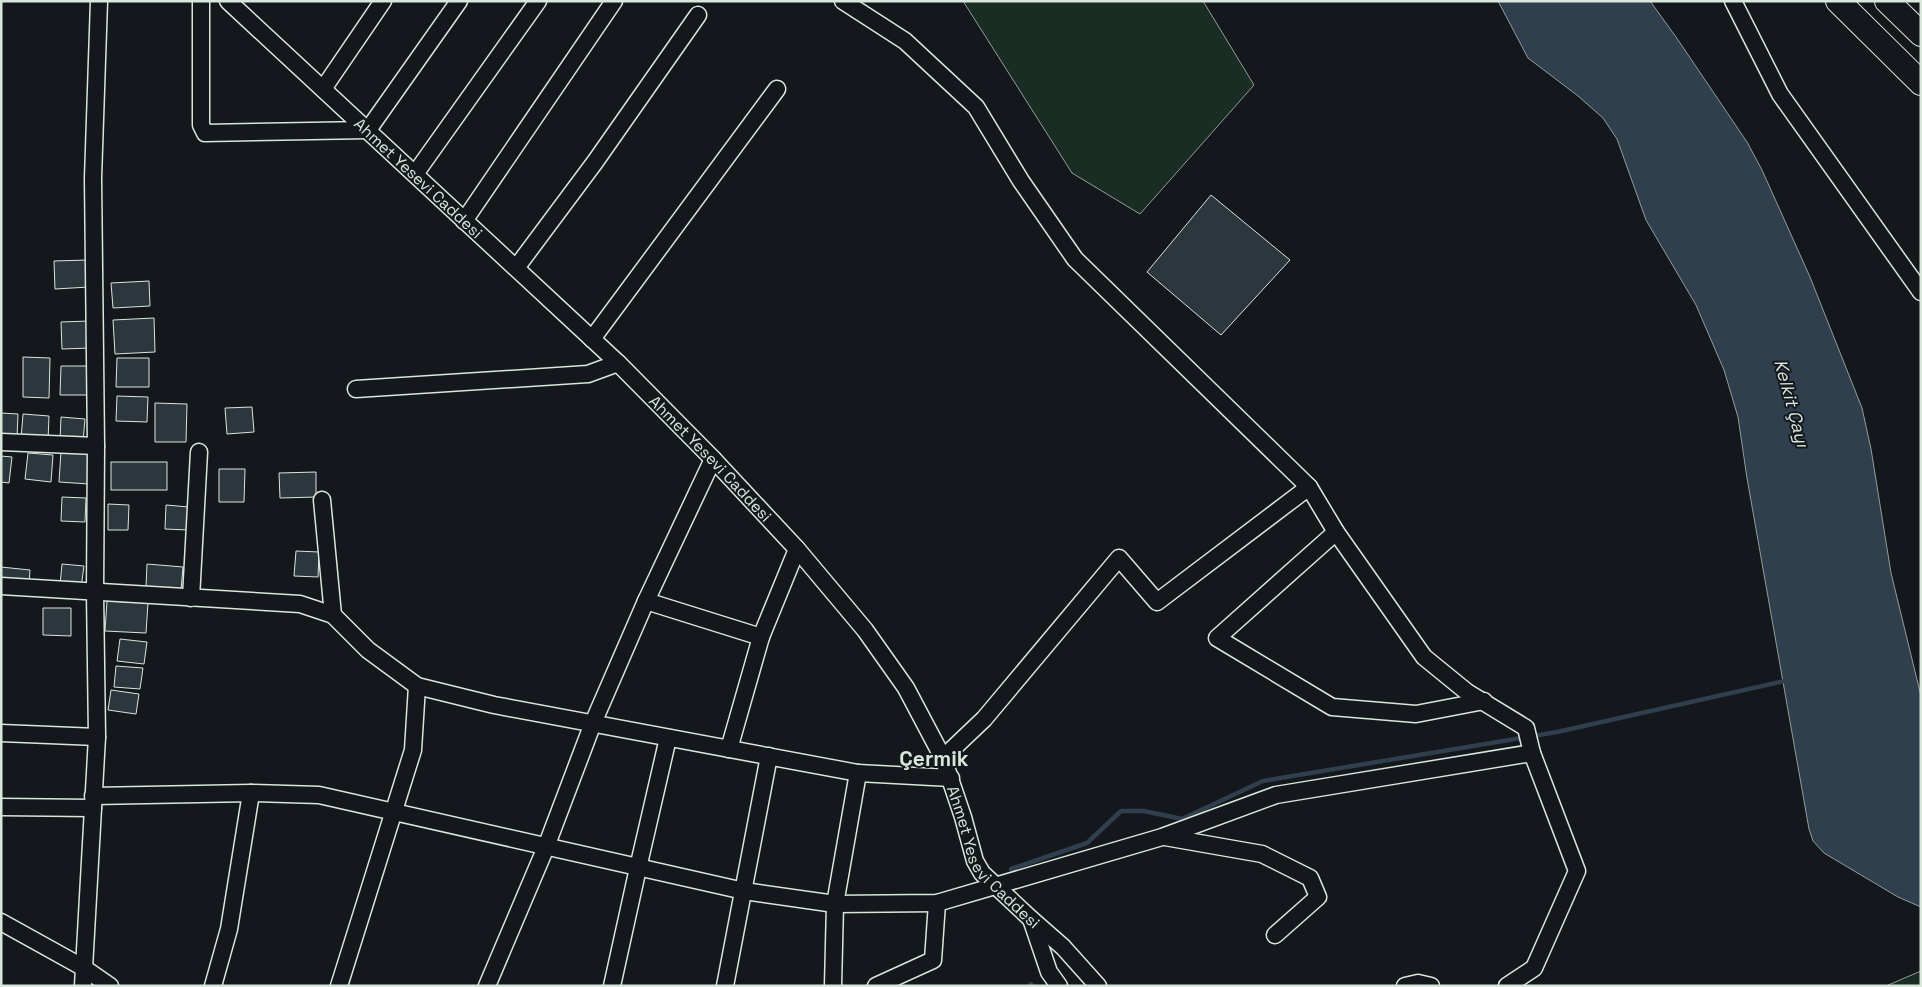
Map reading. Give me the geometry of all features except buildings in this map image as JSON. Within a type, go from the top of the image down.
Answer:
[{"type":"highway","points":[[1838,1],[1921,83]]},
{"type":"highway","points":[[1887,1],[1921,34]]},
{"type":"street","points":[[83,986],[97,737],[93,178],[99,1]]},
{"type":"street","points":[[201,1],[201,125],[205,133],[368,130],[459,1]]},
{"type":"street","name":"Ahmet Yesevi Caddesi","points":[[228,1],[618,363],[713,459],[797,549],[865,630],[892,667],[910,697],[943,758],[975,860],[982,873],[1031,920],[1063,947],[1098,986]]},
{"type":"street","points":[[323,89],[383,1]]},
{"type":"street","points":[[415,174],[538,1]]},
{"type":"street","points":[[464,220],[614,1]]},
{"type":"street","points":[[843,1],[905,41],[976,107],[1022,182],[1075,259],[1308,486],[1336,532],[1424,657],[1467,692],[1526,728],[1531,749],[1577,871],[1534,968],[1507,986]]},
{"type":"street","points":[[1733,1],[1780,94],[1921,292]]},
{"type":"street","points":[[516,268],[595,162],[698,15]]},
{"type":"street","points":[[592,338],[777,89]]},
{"type":"street","points":[[356,389],[588,374],[618,363]]},
{"type":"street","points":[[1,442],[96,446]]},
{"type":"street","points":[[191,598],[199,452]]},
{"type":"street","points":[[487,986],[546,847],[593,724],[646,601],[713,459]]},
{"type":"street","points":[[943,758],[984,719],[1119,558],[1157,602],[1308,486]]},
{"type":"street","points":[[322,500],[333,615]]},
{"type":"street","points":[[1336,532],[1217,638],[1332,707],[1416,714],[1484,702]]},
{"type":"street","points":[[729,749],[761,637],[797,549]]},
{"type":"street","points":[[1,586],[300,604],[333,615],[368,650],[418,686],[494,705],[858,773],[950,778]]},
{"type":"street","points":[[646,601],[761,637]]},
{"type":"street","points":[[338,986],[413,750],[418,686]]},
{"type":"street","points":[[1,733],[97,737]]},
{"type":"street","points":[[612,986],[668,738]]},
{"type":"street","points":[[1,807],[251,793],[318,795],[744,891],[835,904],[937,903],[1162,837],[1276,795],[1531,749]]},
{"type":"street","points":[[725,986],[769,756]]},
{"type":"street","points":[[833,986],[835,904],[858,773]]},
{"type":"street","points":[[213,986],[229,929],[251,793]]},
{"type":"street","points":[[1162,837],[1262,854],[1310,878],[1318,897],[1275,936]]},
{"type":"street","points":[[876,986],[933,960],[937,903]]},
{"type":"street","points":[[1031,920],[1049,972],[1059,986]]},
{"type":"street","points":[[1,922],[84,968],[110,986]]},
{"type":"street","points":[[1405,986],[1418,983],[1431,986]]},
{"type":"green space","points":[[963,1],[1203,1],[1254,85],[1140,214],[1072,173]]},
{"type":"green space","points":[[1921,971],[1921,986],[1886,986]]},
{"type":"water","name":"Kelkit Çayı","points":[[1498,1],[1650,1],[1747,142],[1762,170],[1810,277],[1862,408],[1871,449],[1891,573],[1921,696],[1921,907],[1898,897],[1824,853],[1813,841],[1809,829],[1738,417],[1724,370],[1696,305],[1646,220],[1617,139],[1603,118],[1578,96],[1528,58]]},
{"type":"waterway","points":[[1011,869],[1087,843],[1121,811],[1144,811],[1182,819],[1263,781],[1557,732],[1789,680]]},
{"type":"district","name":"Çermik","points":[[934,758]]}]
